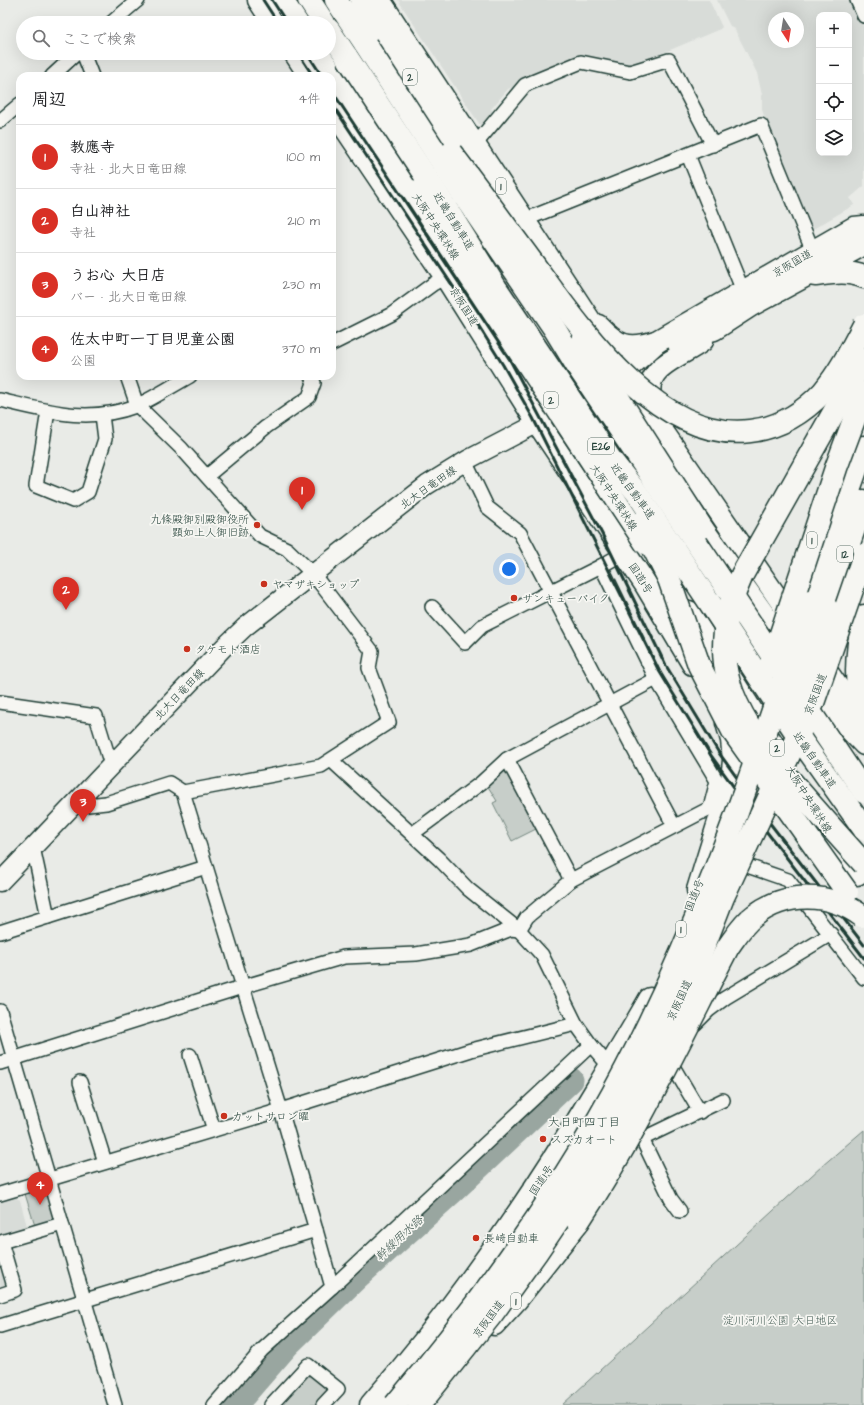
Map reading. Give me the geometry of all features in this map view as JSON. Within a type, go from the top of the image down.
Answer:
[{"type":"highway","points":[[259,0],[291,16]]},
{"type":"highway","points":[[309,0],[319,16]]},
{"type":"highway","name":"近畿自動車道","points":[[336,0],[462,193],[864,792]]},
{"type":"highway","name":"1","points":[[379,0],[467,150],[524,220],[623,372]]},
{"type":"highway","name":"近畿自動車道","points":[[336,41],[436,192],[496,288],[611,460],[637,493],[802,743],[864,829]]},
{"type":"highway","points":[[366,46],[475,184],[590,337],[633,382],[660,405],[675,414],[702,426],[728,432],[758,430],[782,423],[802,411],[824,391],[834,378],[864,325]]},
{"type":"highway","points":[[300,60],[307,72]]},
{"type":"highway","name":"京阪国道","points":[[336,96],[382,165],[446,277],[538,423],[623,372],[656,342],[813,251],[862,230]]},
{"type":"highway","name":"京阪国道","points":[[623,372],[636,370],[698,333],[714,329],[751,305],[808,275],[862,230]]},
{"type":"highway","points":[[808,275],[841,272],[853,273],[864,277]]},
{"type":"highway","points":[[586,314],[608,336],[623,346],[641,346],[656,342]]},
{"type":"highway","points":[[862,874],[807,800],[766,751],[745,721],[737,705],[727,678],[723,646],[724,632],[730,608],[742,575],[864,359]]},
{"type":"highway","name":"1","points":[[715,894],[764,688],[793,595],[836,468],[864,393]]},
{"type":"highway","name":"国道1号","points":[[371,1405],[452,1307],[491,1254],[534,1192],[627,1040],[653,992],[698,889],[732,780],[734,760],[732,740],[728,724],[646,585],[538,423]]},
{"type":"highway","points":[[818,604],[864,447]]},
{"type":"highway","points":[[611,460],[627,499],[650,537],[669,579],[699,665],[725,718],[863,916]]},
{"type":"highway","name":"12","points":[[818,604],[864,501]]},
{"type":"highway","name":"京阪国道","points":[[395,1405],[478,1303],[562,1180],[600,1118],[813,703],[864,555]]},
{"type":"highway","points":[[646,585],[795,797],[862,874]]},
{"type":"highway","name":"1","points":[[715,894],[787,696],[818,604]]},
{"type":"highway","points":[[861,718],[856,667],[864,616]]},
{"type":"highway","name":"京阪国道","points":[[419,1405],[446,1373],[536,1253],[578,1191],[616,1126],[679,1001],[702,950],[715,894]]},
{"type":"highway","name":"1","points":[[446,1373],[517,1299],[583,1215],[628,1141],[728,947],[739,931],[753,917],[766,908],[796,898],[813,898],[836,902],[850,907],[863,916]]},
{"type":"main road","points":[[283,0],[294,16]]},
{"type":"main road","name":"2","points":[[360,0],[467,150],[607,378],[703,528],[840,720],[864,745]]},
{"type":"main road","points":[[305,60],[316,72]]},
{"type":"main road","points":[[317,60],[323,72]]},
{"type":"main road","points":[[322,60],[327,72]]},
{"type":"main road","points":[[327,60],[330,72]]},
{"type":"main road","name":"大阪中央環状線","points":[[382,165],[412,190],[862,874]]},
{"type":"main road","points":[[674,449],[650,398],[651,382],[658,369],[702,342],[714,329]]},
{"type":"main road","points":[[623,372],[674,449],[861,718]]},
{"type":"main road","points":[[584,396],[839,771],[851,795],[864,842]]},
{"type":"main road","name":"北大日竜田線","points":[[0,882],[70,807],[245,627],[427,485],[465,461],[538,423]]},
{"type":"street","points":[[119,16],[138,0]]},
{"type":"street","points":[[857,0],[864,16]]},
{"type":"street","points":[[56,72],[69,60]]},
{"type":"street","points":[[86,60],[90,72]]},
{"type":"street","points":[[467,150],[525,86],[581,62],[630,72],[669,60],[713,145]]},
{"type":"street","points":[[0,121],[16,107]]},
{"type":"street","points":[[524,220],[761,125],[813,251]]},
{"type":"street","points":[[688,155],[743,291]]},
{"type":"street","points":[[336,342],[392,314],[446,277]]},
{"type":"street","points":[[128,380],[137,405],[207,476],[260,536],[287,549],[313,574],[372,651],[369,668],[389,722],[332,761],[321,766],[183,792]]},
{"type":"street","points":[[0,400],[48,411],[83,416],[102,415],[137,405],[183,380]]},
{"type":"street","points":[[207,476],[266,427],[309,397],[314,383],[312,380]]},
{"type":"street","points":[[48,411],[36,486],[73,501],[88,492],[105,438],[102,415]]},
{"type":"street","points":[[465,461],[487,507],[520,534],[674,826]]},
{"type":"street","points":[[432,607],[465,643],[482,626],[624,553]]},
{"type":"street","points":[[519,930],[527,918],[571,880],[710,808],[717,780],[656,679],[601,566]]},
{"type":"street","points":[[412,834],[481,783],[506,759],[656,679]]},
{"type":"street","points":[[0,702],[96,716],[111,765]]},
{"type":"street","points":[[506,759],[571,880]]},
{"type":"street","points":[[332,761],[439,858],[468,888],[519,930],[542,956],[576,1024],[591,1046],[610,1067],[632,1079],[639,1079],[648,1074],[667,1057],[709,1010],[725,998],[831,934]]},
{"type":"street","points":[[70,807],[106,803],[169,783],[183,792],[281,1110],[332,1287]]},
{"type":"street","points":[[33,847],[48,917]]},
{"type":"street","points":[[709,853],[788,880],[864,978]]},
{"type":"street","points":[[0,932],[206,867]]},
{"type":"street","points":[[6,1061],[242,987],[344,957],[416,954],[472,945],[511,929],[519,930]]},
{"type":"street","points":[[0,1011],[6,1061],[49,1180],[115,1405]]},
{"type":"street","points":[[0,1194],[281,1110],[471,1050],[576,1024]]},
{"type":"street","points":[[214,1405],[262,1350],[332,1287],[591,1046]]},
{"type":"street","points":[[190,1055],[214,1130]]},
{"type":"street","points":[[667,1057],[700,1112]]},
{"type":"street","points":[[639,1079],[640,1094],[636,1118],[642,1139],[671,1199],[680,1211]]},
{"type":"street","points":[[80,1082],[105,1162]]},
{"type":"street","points":[[642,1139],[723,1100]]},
{"type":"street","points":[[0,1295],[15,1290],[1,1242],[62,1224]]},
{"type":"street","points":[[0,1326],[316,1230]]},
{"type":"street","points":[[271,1405],[308,1364],[338,1389],[324,1405]]},
{"type":"shaded area","points":[[398,0],[709,0],[722,27],[627,68],[580,58],[508,89],[491,109],[494,112],[482,128]]},
{"type":"shaded area","points":[[717,0],[853,0],[864,25],[864,186],[850,198],[854,205],[808,232],[762,110],[762,95],[757,73],[734,28],[730,26]]},
{"type":"shaded area","points":[[13,1196],[20,1200],[28,1230],[0,1237],[0,1200]]},
{"type":"shaded area","points":[[0,1246],[10,1285],[0,1291]]},
{"type":"green space","points":[[504,767],[540,827],[512,841],[493,803],[497,801],[487,785]]},
{"type":"green space","name":"淀川河川公園 大日地区","points":[[864,1130],[864,1405],[562,1405],[822,1166]]},
{"type":"green space","points":[[41,1189],[46,1191],[54,1217],[51,1222],[35,1226],[25,1194]]},
{"type":"green space","points":[[306,1372],[327,1385],[327,1391],[315,1405],[277,1405]]},
{"type":"waterway","name":"幹線用水路","points":[[235,1405],[287,1345],[356,1278],[455,1189],[571,1080]]},
{"type":"railway","points":[[263,0],[273,16]]},
{"type":"railway","points":[[272,0],[282,16]]},
{"type":"railway","points":[[303,60],[310,72]]},
{"type":"railway","points":[[312,60],[319,72]]},
{"type":"railway","points":[[336,97],[510,360],[602,534],[665,664],[719,753],[769,822],[864,945]]},
{"type":"railway","points":[[336,110],[470,312],[503,365],[533,418],[658,669],[712,757],[763,827],[864,958]]},
{"type":"place","name":"教應寺","points":[[302,510]]},
{"type":"place","name":"九條殿御別殿御役所 顕如上人御旧跡","points":[[257,525]]},
{"type":"place","name":"ヤマザキショップ","points":[[264,584]]},
{"type":"place","name":"サンキューバイク","points":[[514,598]]},
{"type":"place","name":"白山神社","points":[[66,610]]},
{"type":"place","name":"タケモト酒店","points":[[187,649]]},
{"type":"place","name":"うお心 大日店","points":[[83,822]]},
{"type":"place","name":"カットサロン曜","points":[[224,1116]]},
{"type":"place","name":"スズカオート","points":[[543,1139]]},
{"type":"place","name":"佐太中町一丁目児童公園","points":[[40,1205]]},
{"type":"place","name":"長崎自動車","points":[[476,1238]]},
{"type":"district","name":"大日町四丁目","points":[[584,1122]]}]
